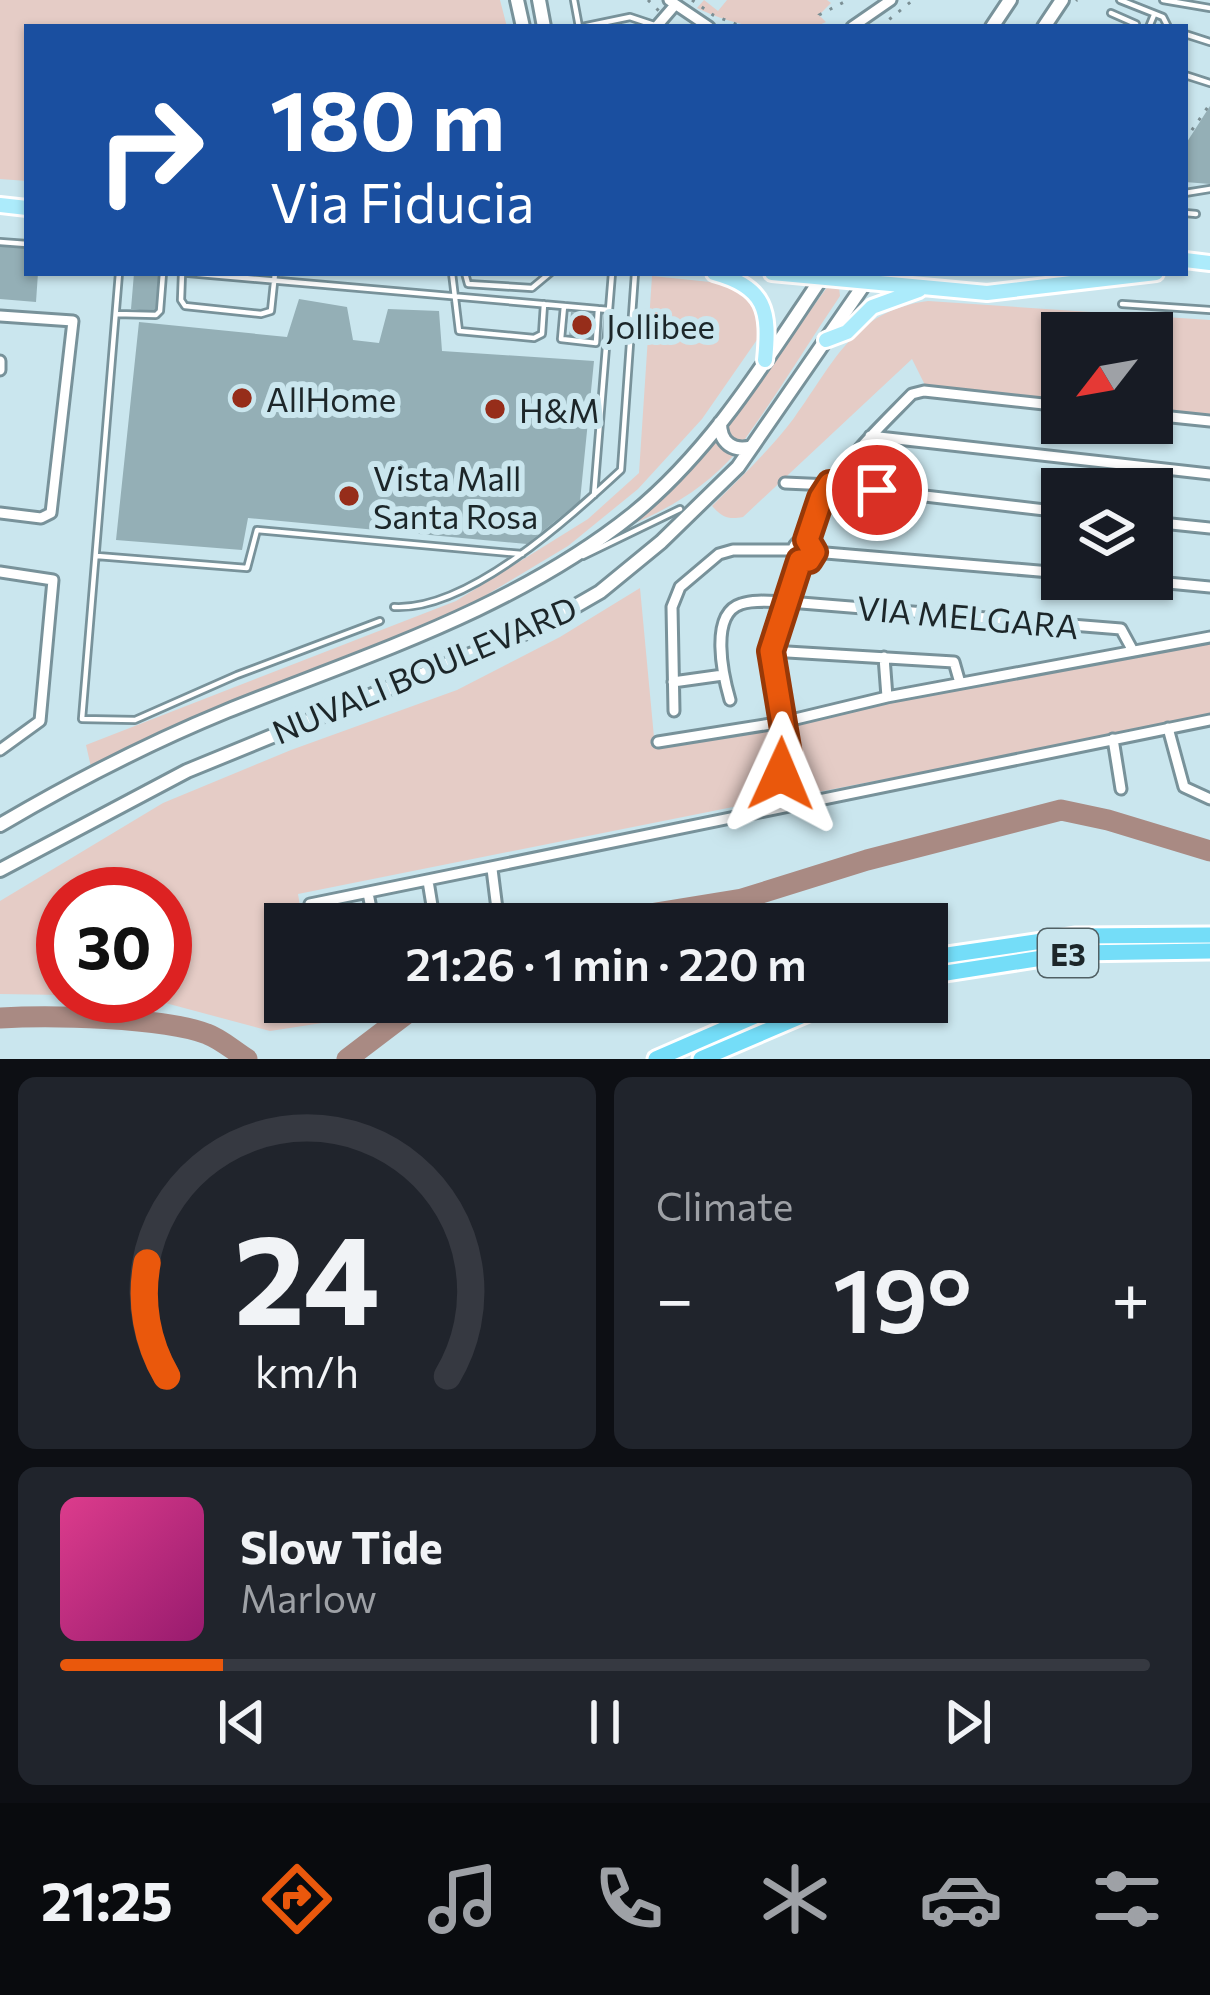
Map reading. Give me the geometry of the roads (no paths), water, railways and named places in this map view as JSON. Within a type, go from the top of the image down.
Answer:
[{"type":"highway","name":"E3","points":[[948,955],[1076,936],[1210,935]]},
{"type":"highway","name":"E3","points":[[948,972],[1059,954],[1210,951]]},
{"type":"highway","points":[[656,1059],[739,1023]]},
{"type":"highway","points":[[701,1059],[785,1023]]},
{"type":"main road","points":[[723,276],[758,296],[766,314],[765,360]]},
{"type":"main road","name":"NUVALI BOULEVARD","points":[[0,825],[172,735],[454,621],[566,565],[648,501],[720,423],[823,276]]},
{"type":"main road","points":[[869,277],[929,288],[1000,292],[1131,276]]},
{"type":"main road","name":"NUVALI BOULEVARD","points":[[0,870],[215,758],[559,617],[635,565],[738,467],[869,277]]},
{"type":"main road","points":[[826,340],[847,332],[872,307],[929,288]]},
{"type":"main road","points":[[720,423],[729,445],[752,447]]},
{"type":"street","points":[[856,24],[891,0]]},
{"type":"street","points":[[672,2],[705,24]]},
{"type":"street","points":[[0,316],[73,321],[51,513],[41,518],[0,513]]},
{"type":"street","points":[[814,552],[807,540],[821,498],[870,436],[912,394],[925,391],[1041,404]]},
{"type":"street","points":[[1173,417],[1210,421]]},
{"type":"street","points":[[870,436],[1210,474]]},
{"type":"street","points":[[785,483],[830,484],[1041,509]]},
{"type":"street","points":[[1173,524],[1210,528]]},
{"type":"street","points":[[793,550],[799,541],[807,540]]},
{"type":"street","points":[[793,550],[800,561],[771,651],[799,806]]},
{"type":"street","points":[[674,711],[672,607],[680,587],[719,554],[793,550]]},
{"type":"street","points":[[800,561],[809,560],[814,552]]},
{"type":"street","points":[[814,552],[1041,571]]},
{"type":"street","points":[[0,572],[53,580],[40,721],[0,750]]},
{"type":"street","points":[[1173,583],[1210,587]]},
{"type":"street","points":[[730,700],[723,675],[726,616],[737,604],[789,602]]},
{"type":"street","name":"VIA MELGARA","points":[[789,602],[1121,629],[1133,651]]},
{"type":"street","points":[[658,742],[783,722],[887,697],[1210,637]]},
{"type":"street","points":[[771,651],[954,662],[961,683]]},
{"type":"street","points":[[884,657],[887,697]]},
{"type":"street","points":[[673,682],[723,675]]},
{"type":"street","points":[[315,903],[1210,720]]},
{"type":"street","points":[[1168,728],[1184,787],[1210,799]]},
{"type":"street","points":[[1113,739],[1121,789]]},
{"type":"street","points":[[749,814],[789,760]]},
{"type":"street","points":[[492,869],[496,903]]},
{"type":"street","points":[[428,881],[432,903]]},
{"type":"street","points":[[368,892],[370,903]]},
{"type":"lane","points":[[1120,0],[1162,17]]},
{"type":"lane","points":[[1166,24],[1162,17],[1165,1],[1210,8]]},
{"type":"lane","points":[[1111,13],[1136,24]]},
{"type":"lane","points":[[1150,24],[1154,15]]},
{"type":"lane","points":[[595,24],[630,17],[648,24]]},
{"type":"lane","points":[[1188,213],[1196,214]]},
{"type":"lane","points":[[119,276],[82,719],[135,720],[380,621]]},
{"type":"lane","points":[[116,314],[156,315],[163,276]]},
{"type":"lane","points":[[185,276],[181,300],[185,306],[261,314],[271,311],[274,277],[609,310]]},
{"type":"lane","points":[[452,276],[459,331],[534,338],[542,334],[544,304]]},
{"type":"lane","points":[[466,276],[468,284],[532,288],[546,276]]},
{"type":"lane","points":[[594,495],[612,276]]},
{"type":"lane","points":[[394,607],[415,608],[522,554],[621,470],[635,276]]},
{"type":"lane","points":[[1121,304],[1210,310]]},
{"type":"lane","points":[[563,306],[561,339],[596,343],[598,309]]},
{"type":"lane","name":"NUVALI BOULEVARD","points":[[566,565],[680,509]]},
{"type":"lane","points":[[96,556],[247,568],[257,530],[522,554]]},
{"type":"waterway","points":[[717,903],[1061,810],[1210,851]]},
{"type":"waterway","points":[[0,1018],[75,1017],[163,1024],[207,1034],[247,1059]]},
{"type":"waterway","points":[[347,1059],[394,1023]]},
{"type":"place","name":"Jollibee","points":[[582,325]]},
{"type":"place","name":"AllHome","points":[[242,398]]},
{"type":"place","name":"H&M","points":[[495,409]]},
{"type":"place","name":"Vista Mall Santa Rosa","points":[[349,496]]}]
